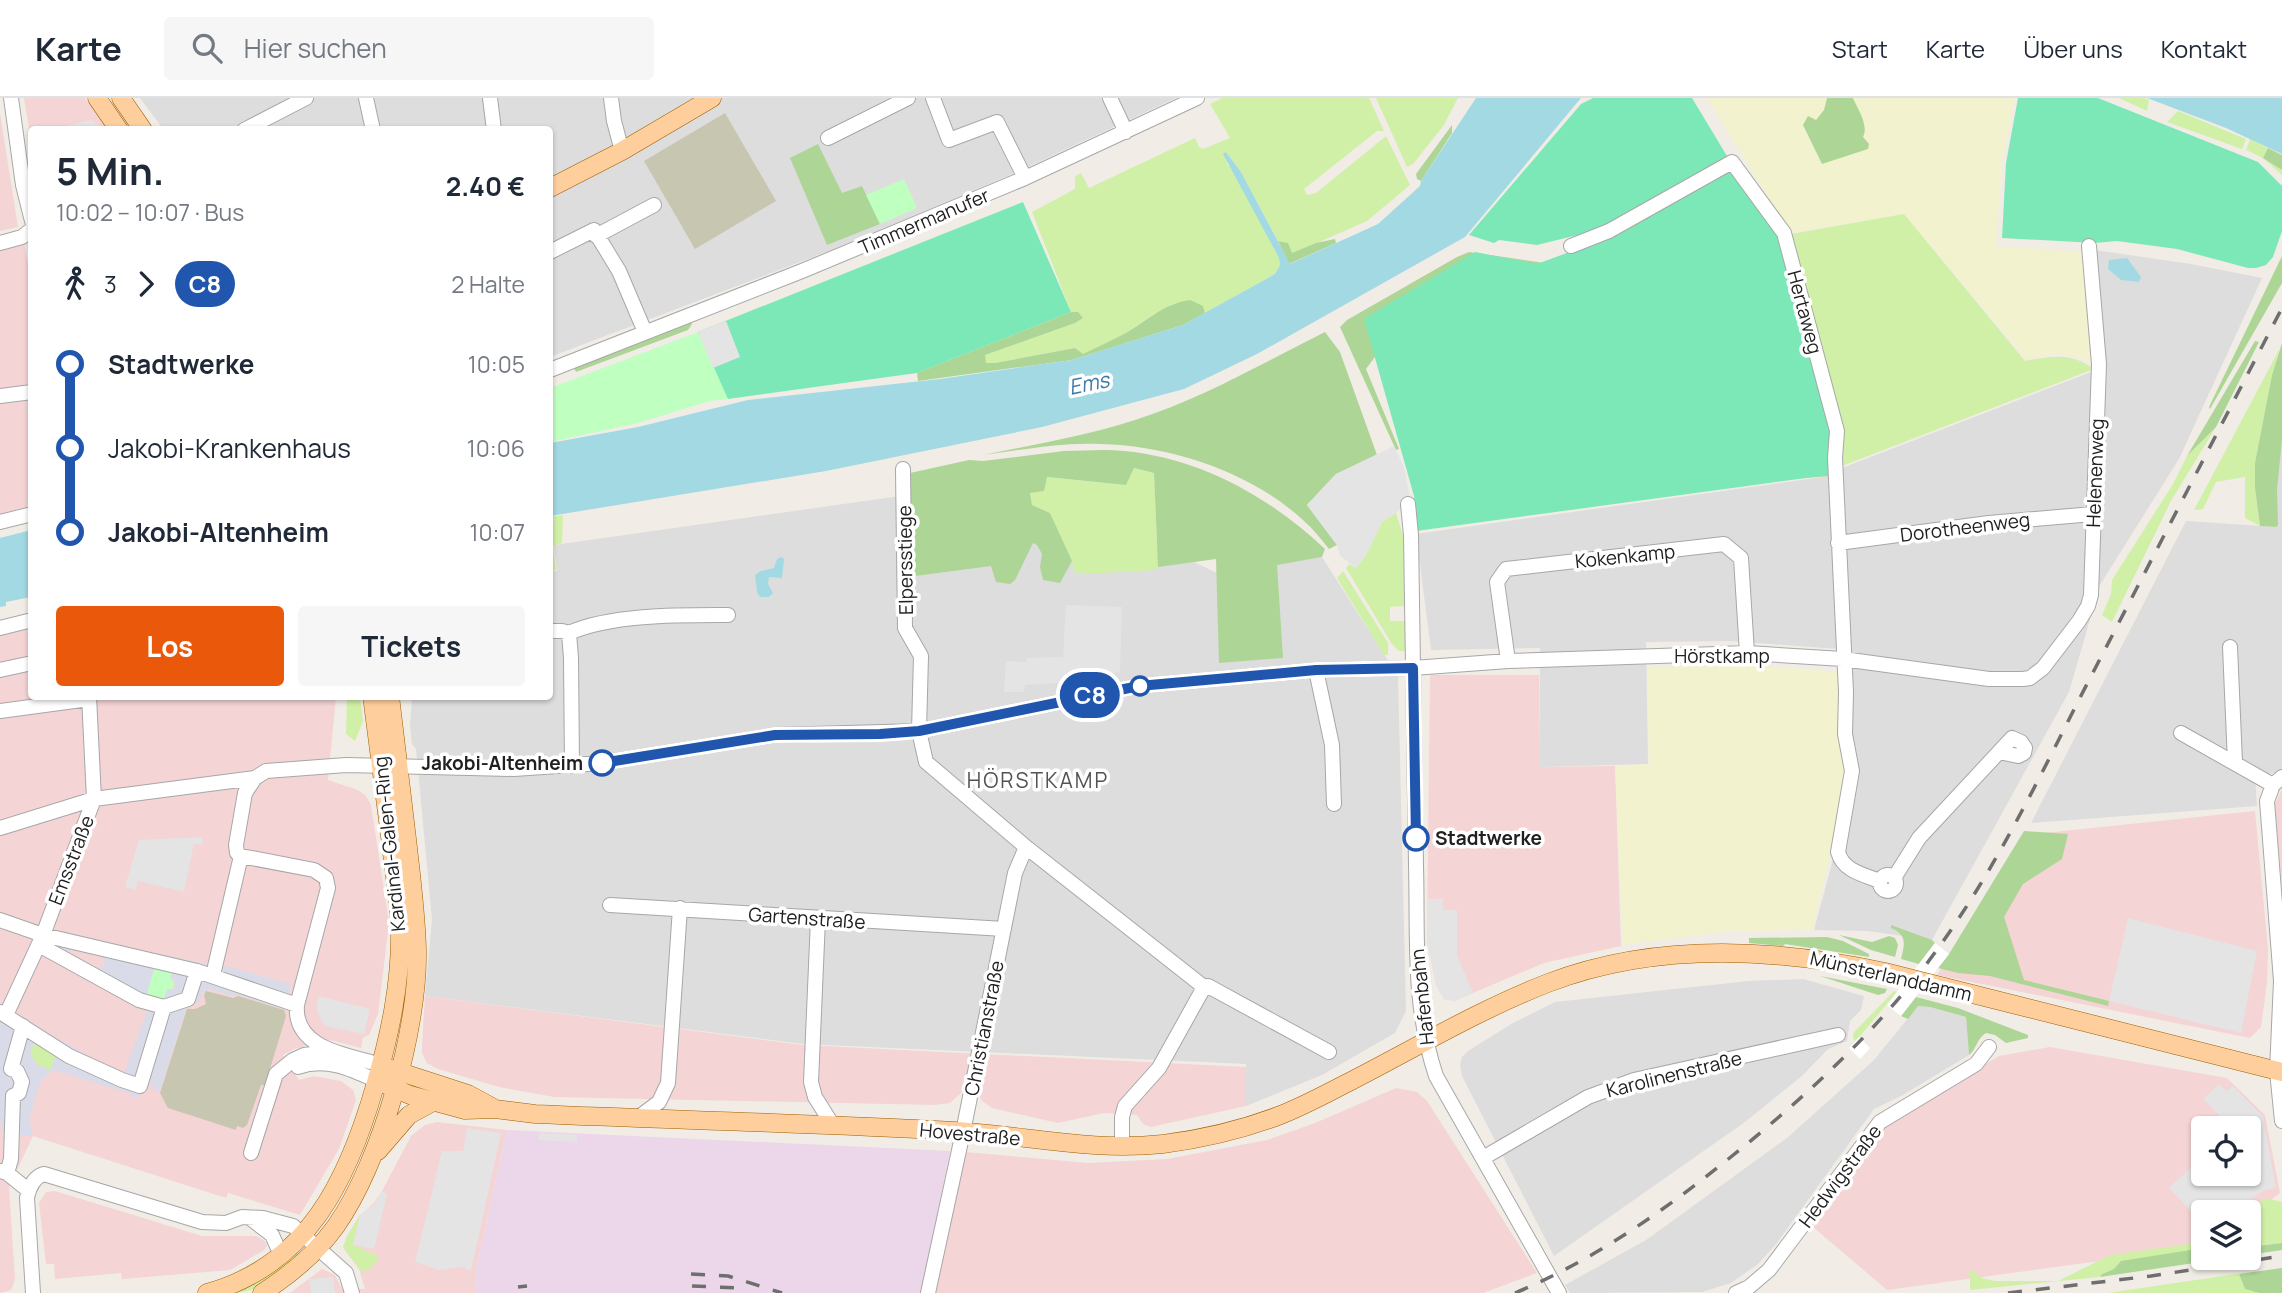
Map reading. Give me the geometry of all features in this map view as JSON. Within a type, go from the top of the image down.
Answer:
[{"type":"main road","points":[[97,98],[116,126]]},
{"type":"main road","points":[[121,98],[140,126]]},
{"type":"main road","points":[[553,186],[622,151],[712,98]]},
{"type":"main road","name":"Kardinal-Galen-Ring","points":[[262,1293],[302,1265],[336,1226],[369,1162],[399,1071],[415,988],[415,902],[390,767],[373,700]]},
{"type":"main road","name":"Kardinal-Galen-Ring","points":[[207,1293],[233,1286],[253,1276],[303,1235],[333,1194],[354,1151],[379,1073],[389,1040],[396,1000],[398,966],[399,912],[390,767],[390,700]]},
{"type":"main road","name":"Münsterlanddamm","points":[[1425,1043],[1516,998],[1575,974],[1651,959],[1703,953],[1749,952],[1825,959],[1885,972],[2280,1072]]},
{"type":"main road","name":"Hovestraße","points":[[379,1073],[394,1089],[465,1110],[495,1109],[535,1114],[832,1124],[963,1132],[1094,1146],[1122,1146],[1162,1144],[1252,1126],[1301,1107],[1425,1043]]},
{"type":"main road","name":"Hovestraße","points":[[379,1073],[399,1071],[468,1094],[495,1109]]},
{"type":"main road","points":[[369,1162],[403,1120],[433,1102]]},
{"type":"street","points":[[11,98],[27,174]]},
{"type":"street","points":[[255,126],[306,98]]},
{"type":"street","points":[[366,98],[372,126]]},
{"type":"street","points":[[490,98],[494,126]]},
{"type":"street","points":[[611,98],[622,151]]},
{"type":"street","points":[[828,138],[908,98]]},
{"type":"street","points":[[933,98],[949,140],[997,122],[1025,178]]},
{"type":"street","points":[[1110,98],[1126,132]]},
{"type":"street","name":"Timmermanufer","points":[[553,369],[802,271],[1025,178],[1192,99]]},
{"type":"street","name":"Hertaweg","points":[[1571,246],[1609,231],[1732,162],[1784,233],[1836,431],[1838,543],[1846,692],[1845,734],[1852,771],[1838,852],[1840,859],[1849,868],[1887,879],[1919,838],[1999,752]]},
{"type":"street","points":[[596,236],[654,205]]},
{"type":"street","points":[[553,250],[594,230],[619,271],[645,332]]},
{"type":"street","points":[[0,243],[22,237],[28,232]]},
{"type":"street","name":"Helenenweg","points":[[2030,678],[2043,668],[2088,606],[2091,595],[2099,364],[2089,246]]},
{"type":"street","points":[[0,396],[28,392]]},
{"type":"street","name":"Elpersstiege","points":[[903,469],[905,628],[921,656],[919,731],[926,762],[1026,846],[1206,986],[1329,1052]]},
{"type":"street","points":[[1408,504],[1413,668]]},
{"type":"street","name":"Dorotheenweg","points":[[1838,543],[1989,523],[2093,514]]},
{"type":"street","points":[[0,522],[28,515]]},
{"type":"street","name":"Kokenkamp","points":[[1508,661],[1497,582],[1506,569],[1724,544],[1741,558],[1747,653]]},
{"type":"street","points":[[553,631],[569,633],[601,622],[670,616],[728,615]]},
{"type":"street","points":[[0,628],[28,621]]},
{"type":"street","points":[[569,633],[572,765]]},
{"type":"street","points":[[2230,648],[2235,762]]},
{"type":"street","name":"Hörstkamp","points":[[0,828],[94,799],[261,774],[346,765],[514,769],[614,762],[775,735],[919,731],[1139,686],[1316,670],[1747,653],[1843,659],[1989,679],[2030,678]]},
{"type":"street","points":[[6,669],[28,664]]},
{"type":"street","name":"Hafenbahn","points":[[1413,668],[1416,973],[1425,1043],[1436,1076],[1559,1293]]},
{"type":"street","points":[[1316,670],[1332,746],[1334,804]]},
{"type":"street","points":[[0,711],[75,700]]},
{"type":"street","name":"Emsstraße","points":[[3,1013],[41,940],[94,799],[89,700]]},
{"type":"street","points":[[2180,733],[2278,781],[2267,802],[2281,981],[2282,1121]]},
{"type":"street","points":[[261,774],[245,793],[237,853],[314,870],[328,880],[297,1005],[298,1021],[304,1031],[330,1052],[379,1073]]},
{"type":"street","name":"Christianstraße","points":[[928,1293],[1015,873],[1026,846]]},
{"type":"street","points":[[214,970],[241,856]]},
{"type":"street","name":"Gartenstraße","points":[[610,905],[1003,929]]},
{"type":"street","points":[[639,1117],[659,1102],[668,1083],[680,908]]},
{"type":"street","points":[[818,919],[811,1082],[815,1097],[832,1124]]},
{"type":"street","points":[[0,920],[41,940],[139,1000],[164,1007],[188,999],[197,971]]},
{"type":"street","points":[[41,940],[197,971],[214,970],[297,1005]]},
{"type":"street","points":[[1122,1146],[1122,1117],[1125,1106],[1158,1068],[1206,986]]},
{"type":"street","points":[[3,1013],[69,1056],[140,1086],[164,1007]]},
{"type":"street","points":[[23,1026],[5,1069],[17,1071],[22,1082],[19,1093],[7,1096],[11,1159],[3,1172],[28,1190]]},
{"type":"street","name":"Karolinenstraße","points":[[1483,1158],[1588,1097],[1634,1080],[1838,1035]]},
{"type":"street","name":"Hedwigstraße","points":[[1736,1293],[1749,1287],[1769,1270],[1880,1122],[1976,1064],[1989,1047]]},
{"type":"street","points":[[251,1153],[273,1080],[283,1067],[304,1055],[330,1052]]},
{"type":"street","points":[[269,1097],[277,1083],[290,1071],[311,1063],[379,1073]]},
{"type":"street","points":[[33,1293],[28,1190],[38,1176],[49,1175],[202,1222],[226,1223],[242,1217],[263,1218],[296,1228],[346,1273],[352,1293]]},
{"type":"street","points":[[250,1218],[272,1235],[281,1255]]},
{"type":"shaded area","points":[[24,98],[85,98],[106,126],[29,126]]},
{"type":"shaded area","points":[[140,98],[1176,98],[1017,172],[829,251],[553,356],[553,126],[161,126]]},
{"type":"shaded area","points":[[1707,98],[2015,98],[2002,162],[1996,246],[2084,252],[2094,366],[2081,357],[2053,354],[2026,359],[1904,214],[1790,233]]},
{"type":"shaded area","points":[[0,113],[18,227],[0,231]]},
{"type":"shaded area","points":[[725,113],[776,201],[695,249],[644,161]]},
{"type":"shaded area","points":[[91,120],[100,126],[66,126]]},
{"type":"shaded area","points":[[24,242],[28,264],[28,507],[0,514],[0,248]]},
{"type":"shaded area","points":[[2095,250],[2262,278],[2179,459],[2100,585],[2069,692],[1932,940],[1867,931],[1814,930],[1858,766],[1850,732],[1851,650],[1731,641],[1646,642],[1648,764],[1539,767],[1540,648],[1431,650],[1416,534],[1829,476],[1842,468],[2104,367]]},
{"type":"shaded area","points":[[726,321],[740,357],[713,368],[698,332]]},
{"type":"shaded area","points":[[2282,414],[2282,771],[2255,777],[2257,806],[2031,823],[2186,521],[2276,527],[2275,443]]},
{"type":"shaded area","points":[[1394,446],[1404,467],[1411,503],[1382,522],[1366,555],[1356,568],[1340,556],[1337,545],[1307,505],[1336,474]]},
{"type":"shaded area","points":[[900,496],[1131,532],[1219,574],[1322,557],[1398,676],[1406,1011],[1395,1033],[1322,1075],[1246,1106],[1246,1064],[803,1044],[425,996],[432,919],[416,749],[412,744],[410,725],[412,700],[553,700],[553,572],[557,571],[554,545]]},
{"type":"shaded area","points":[[1066,605],[1122,607],[1120,672],[1074,682],[1025,685],[1024,692],[1004,692],[1006,661],[1026,662],[1027,658],[1063,657]]},
{"type":"shaded area","points":[[28,624],[28,700],[336,700],[328,780],[358,790],[366,796],[371,805],[389,923],[378,1014],[369,1035],[363,1038],[361,1048],[330,1040],[294,1049],[283,1055],[299,1080],[314,1076],[341,1081],[353,1090],[356,1100],[339,1149],[300,1215],[228,1193],[226,1198],[33,1136],[9,1187],[15,1280],[11,1290],[0,1293],[0,631]]},
{"type":"shaded area","points":[[1748,665],[1840,672],[1839,732],[1844,771],[1829,860],[1812,930],[1732,931],[1623,945],[1615,766],[1649,764],[1647,667]]},
{"type":"shaded area","points":[[1430,675],[1539,675],[1539,767],[1615,766],[1621,946],[1544,963],[1454,1001],[1444,999],[1436,985],[1427,941]]},
{"type":"shaded area","points":[[2282,789],[2282,888],[2275,804]]},
{"type":"shaded area","points":[[2255,811],[2268,949],[2261,1027],[2250,1038],[1937,975],[2025,835]]},
{"type":"shaded area","points":[[203,837],[202,845],[195,844],[193,848],[184,892],[138,881],[135,890],[125,887],[139,840]]},
{"type":"shaded area","points":[[1427,899],[1443,899],[1443,910],[1457,910],[1457,955],[1473,993],[1454,1001],[1444,999],[1436,985],[1427,941]]},
{"type":"shaded area","points":[[2128,918],[2257,951],[2241,1033],[2109,1001]]},
{"type":"shaded area","points":[[55,933],[230,967],[291,984],[284,1009],[237,995],[208,989],[203,992],[200,1001],[186,1009],[160,1090],[155,1092],[150,1082],[142,1087],[139,1096],[133,1099],[131,1094],[54,1070],[41,1080],[29,1119],[33,1135],[15,1136],[16,1142],[4,1143],[0,1119],[0,1005],[123,1076],[147,1011],[45,952]],"holes":[[[72,946],[101,955],[105,964],[96,970],[68,957]],[[155,965],[173,969],[170,978],[176,983],[174,989],[167,989],[163,1001],[146,997]],[[34,1044],[53,1050],[56,1055],[51,1070],[37,1065],[30,1053]]]},
{"type":"shaded area","points":[[1803,979],[1864,996],[1861,1010],[1850,1021],[1847,1041],[1828,1049],[1802,1076],[1745,1122],[1554,1256],[1462,1076],[1462,1057],[1511,1024],[1555,1002],[1748,981]]},
{"type":"shaded area","points":[[206,991],[233,998],[238,996],[284,1010],[286,1016],[265,1085],[261,1085],[247,1125],[243,1128],[237,1126],[236,1130],[168,1108],[160,1093],[187,1009],[206,1004]]},
{"type":"shaded area","points":[[318,996],[370,1009],[364,1034],[325,1026],[317,1012]]},
{"type":"shaded area","points":[[425,996],[803,1045],[1246,1067],[1246,1106],[1151,1127],[1143,1124],[1137,1115],[1104,1113],[1058,1123],[992,1108],[982,1101],[979,1095],[962,1092],[950,1103],[935,1105],[554,1097],[499,1087],[438,1069],[427,1063],[422,1053]]},
{"type":"shaded area","points":[[1918,1006],[1966,1017],[1969,1055],[1903,1095],[1874,1109],[1776,1244],[1758,1264],[1731,1283],[1702,1292],[1570,1293],[1565,1285],[1646,1240],[1787,1138],[1874,1060]]},
{"type":"shaded area","points":[[2050,1047],[2227,1078],[2265,1115],[2280,1193],[2261,1208],[2261,1200],[2191,1200],[2191,1249],[1887,1290],[1813,1227],[1882,1128],[1999,1056]]},
{"type":"shaded area","points":[[2219,1084],[2227,1091],[2233,1086],[2263,1117],[2276,1188],[2264,1190],[2251,1200],[2191,1200],[2191,1211],[2169,1188],[2191,1167],[2191,1186],[2261,1186],[2261,1116],[2220,1116],[2203,1099]]},
{"type":"shaded area","points":[[1396,1088],[1417,1092],[1427,1101],[1537,1273],[1483,1293],[936,1293],[966,1152],[1088,1163],[1167,1159],[1267,1140],[1315,1123]]},
{"type":"shaded area","points":[[437,1122],[507,1130],[475,1274],[476,1293],[290,1293],[322,1269],[335,1275],[342,1289],[365,1289],[359,1269],[344,1249],[349,1233],[359,1216],[374,1203],[382,1191],[411,1136],[425,1125]]},
{"type":"shaded area","points":[[467,1128],[501,1133],[471,1271],[463,1267],[439,1270],[415,1262],[442,1151],[463,1151]]},
{"type":"shaded area","points":[[507,1130],[950,1151],[921,1293],[476,1293],[475,1274]]},
{"type":"shaded area","points":[[539,1133],[577,1135],[577,1142],[539,1140]]},
{"type":"shaded area","points":[[55,1191],[202,1236],[256,1236],[265,1241],[267,1246],[230,1270],[122,1279],[121,1273],[55,1279],[54,1264],[46,1264],[39,1203],[46,1192]]},
{"type":"shaded area","points":[[382,1191],[387,1194],[374,1249],[353,1245],[360,1215],[375,1204]]},
{"type":"shaded area","points":[[333,1277],[335,1293],[311,1293],[309,1279]]},
{"type":"green space","points":[[1222,98],[1369,98],[1384,131],[1377,131],[1304,189],[1307,195],[1316,193],[1386,136],[1410,185],[1367,221],[1292,254],[1278,241],[1241,172],[1226,152],[1227,164],[1235,173],[1279,258],[1280,265],[1275,274],[1205,313],[1203,306],[1154,314],[1126,333],[1083,355],[1075,348],[986,363],[984,355],[1075,323],[1078,312],[1071,312],[1032,212],[1075,189],[1075,176],[1081,173],[1089,188],[1195,138],[1203,149],[1230,138],[1210,104]]},
{"type":"green space","points":[[1376,98],[1458,98],[1444,125],[1413,164],[1407,167]]},
{"type":"green space","points":[[1593,98],[1692,98],[1727,156],[1727,161],[1606,228],[1537,245],[1499,240],[1494,243],[1469,235],[1581,104]]},
{"type":"green space","points":[[1827,98],[1853,98],[1864,123],[1863,137],[1869,144],[1868,149],[1822,164],[1803,125],[1808,116],[1816,120],[1824,110]]},
{"type":"green space","points":[[2018,98],[2098,98],[2258,162],[2282,186],[2282,231],[2273,257],[2266,265],[2248,268],[2177,249],[2117,241],[2095,243],[2002,238],[2006,163]]},
{"type":"green space","points":[[2119,98],[2149,100],[2147,111]]},
{"type":"green space","points":[[2178,111],[2246,139],[2242,149],[2167,122]]},
{"type":"green space","points":[[1452,125],[1452,133],[1421,181],[1417,179],[1416,174]]},
{"type":"green space","points":[[2250,139],[2268,148],[2264,158],[2282,170],[2282,175],[2263,158],[2246,150]]},
{"type":"green space","points":[[818,144],[842,193],[862,186],[880,224],[827,245],[790,158]]},
{"type":"green space","points":[[2268,148],[2282,155],[2282,170],[2263,158]]},
{"type":"green space","points":[[1735,168],[1781,235],[1829,431],[1828,475],[1416,531],[1414,496],[1364,319],[1475,252],[1537,264],[1610,237]]},
{"type":"green space","points":[[904,179],[917,208],[880,224],[866,195]]},
{"type":"green space","points":[[1023,202],[1071,312],[917,373],[728,399],[698,332]]},
{"type":"green space","points":[[1904,214],[2025,361],[2069,358],[2094,369],[1842,466],[1843,430],[1791,234]]},
{"type":"green space","points":[[1335,239],[1336,243],[1289,264],[1278,241],[1288,243],[1292,253]]},
{"type":"green space","points":[[1781,239],[1830,428],[1831,476],[1779,480],[1377,354],[1366,369],[1399,449],[1396,450],[1340,327],[1347,320],[1469,252],[1544,263]]},
{"type":"green space","points":[[2282,256],[2282,283],[2210,409],[2209,407]]},
{"type":"green space","points":[[1190,300],[1203,306],[1205,313],[1183,325],[1072,360],[918,381],[917,373],[1071,312],[1078,312],[1083,318],[985,355],[986,363],[1075,348],[1083,354],[1124,334],[1163,309]]},
{"type":"green space","points":[[691,322],[688,330],[576,372],[574,368]]},
{"type":"green space","points":[[698,332],[728,399],[710,401],[638,423],[553,441],[553,387]]},
{"type":"green space","points":[[1325,332],[1340,352],[1377,455],[1336,474],[1307,505],[1337,545],[1329,549],[1304,521],[1260,489],[1209,465],[1182,456],[1128,446],[1086,444],[983,455],[1059,440],[1135,420],[1232,380]]},
{"type":"green space","points":[[2255,341],[2259,342],[2216,427],[2187,456]]},
{"type":"green space","points":[[2282,343],[2282,439],[2277,490],[2278,525],[2260,526],[2255,463],[2272,375]]},
{"type":"green space","points":[[2280,348],[2255,463],[2260,526],[2245,518],[2245,477],[2216,482],[2203,509],[2194,510]]},
{"type":"green space","points":[[2216,427],[2171,501],[2112,622],[2102,615],[2111,594],[2112,580],[2173,484],[2187,456]]},
{"type":"green space","points":[[1064,451],[1124,451],[1152,455],[1206,471],[1257,497],[1304,530],[1325,549],[1322,557],[1277,565],[1283,658],[1219,663],[1216,559],[1158,567],[1154,473],[1134,468],[1126,485],[1047,477],[1044,491],[1030,493],[1032,505],[1050,513],[1072,561],[1060,583],[1043,580],[1040,567],[1042,554],[1033,543],[1015,580],[1010,584],[996,582],[991,566],[915,576],[914,611],[909,613],[910,473],[969,460],[983,461]]},
{"type":"green space","points":[[1134,468],[1154,473],[1158,567],[1155,570],[1085,574],[1074,572],[1072,561],[1050,513],[1032,505],[1030,492],[1044,491],[1046,477],[1126,485]]},
{"type":"green space","points":[[1396,513],[1405,542],[1407,612],[1404,612],[1404,606],[1390,607],[1390,621],[1406,621],[1406,651],[1399,651],[1392,644],[1346,568],[1349,564],[1356,568],[1366,555],[1382,522]]},
{"type":"green space","points":[[563,515],[562,543],[553,546],[553,517]]},
{"type":"green space","points":[[553,546],[556,570],[553,570]]},
{"type":"green space","points":[[1343,571],[1388,643],[1388,655],[1384,655],[1337,578]]},
{"type":"green space","points":[[347,700],[360,700],[363,721],[355,741],[346,734]]},
{"type":"green space","points":[[2024,831],[2068,834],[2062,859],[2023,884],[2004,917],[2024,980],[2109,1001],[2108,1006],[1990,976],[1938,968]]},
{"type":"green space","points":[[1891,925],[1935,943],[1919,964],[1901,959],[1904,940]]},
{"type":"green space","points":[[1839,935],[1872,942],[1889,936],[1895,938],[1898,945],[1895,957],[1871,950]]},
{"type":"green space","points":[[1827,937],[1843,941],[1869,954],[1869,957],[1785,944],[1749,943],[1749,938]]},
{"type":"green space","points":[[155,965],[173,969],[173,987],[163,1002],[146,997]]},
{"type":"green space","points":[[1820,976],[1887,989],[1885,993],[1878,995]]},
{"type":"green space","points":[[1894,991],[1897,992],[1855,1042],[1854,1032]]},
{"type":"green space","points":[[1916,997],[1958,1008],[2028,1035],[2028,1038],[2006,1043],[1995,1035],[1986,1033],[1969,1055],[1966,1017],[1918,1006],[1908,1019],[1901,1016]]},
{"type":"green space","points":[[33,1043],[53,1050],[56,1055],[51,1070],[37,1065],[30,1053]]},
{"type":"green space","points":[[2266,1198],[2282,1202],[2282,1243],[2261,1246],[2261,1201]]},
{"type":"green space","points":[[360,1215],[353,1245],[378,1256],[373,1266],[361,1271],[343,1247]]},
{"type":"green space","points":[[2282,1243],[2282,1250],[2261,1253],[2261,1246]]},
{"type":"green space","points":[[2191,1244],[2191,1251],[2114,1269],[2100,1277],[1970,1290],[1970,1269],[1982,1278],[1995,1281],[2058,1281],[2110,1255]]},
{"type":"green space","points":[[2191,1250],[2191,1263],[2100,1277],[2114,1269],[2121,1261]]},
{"type":"green space","points":[[298,1253],[303,1253],[262,1286],[231,1293]]},
{"type":"green space","points":[[2282,1268],[2282,1293],[2259,1293],[2245,1289],[2239,1274]]},
{"type":"green space","points":[[2239,1274],[2245,1289],[2259,1293],[2108,1293]]},
{"type":"water","name":"Ems","points":[[1476,98],[1581,98],[1465,237],[1257,354],[1184,389],[1042,427],[826,471],[553,516],[553,442],[638,427],[748,400],[940,379],[1072,360],[1183,325],[1275,274],[1280,265],[1279,258],[1223,154],[1226,152],[1241,172],[1290,264],[1378,224],[1420,186]]},
{"type":"water","points":[[2147,98],[2282,98],[2282,154],[2226,128]]},
{"type":"water","points":[[2127,258],[2141,277],[2139,282],[2121,280],[2108,269],[2109,260]]},
{"type":"water","points":[[28,531],[28,598],[6,602],[6,606],[0,607],[0,538]]},
{"type":"water","points":[[777,559],[784,559],[782,578],[769,577],[768,584],[773,593],[769,597],[760,597],[755,575],[774,568]]},
{"type":"pier","points":[[1935,943],[1949,954],[1901,1016],[1887,1005]]},
{"type":"pier","points":[[1859,1037],[1870,1048],[1860,1059],[1849,1048]]},
{"type":"railway","points":[[1515,1293],[1605,1247],[1662,1210],[1716,1169],[1847,1054],[1918,975],[1981,884],[2018,818],[2282,308]]},
{"type":"railway","points":[[2008,1293],[2151,1276],[2282,1256]]},
{"type":"railway","points":[[691,1274],[728,1276],[782,1293]]},
{"type":"railway","points":[[518,1287],[527,1286]]},
{"type":"railway","points":[[692,1286],[738,1288]]},
{"type":"bus line","name":"C8","points":[[602,763],[775,735],[919,731],[1139,686],[1316,670],[1413,668],[1416,838]]},
{"type":"place","name":"Jakobi-Altenheim","points":[[602,763]]},
{"type":"place","name":"Stadtwerke","points":[[1416,838]]},
{"type":"district","name":"HÖRSTKAMP","points":[[1038,781]]}]
